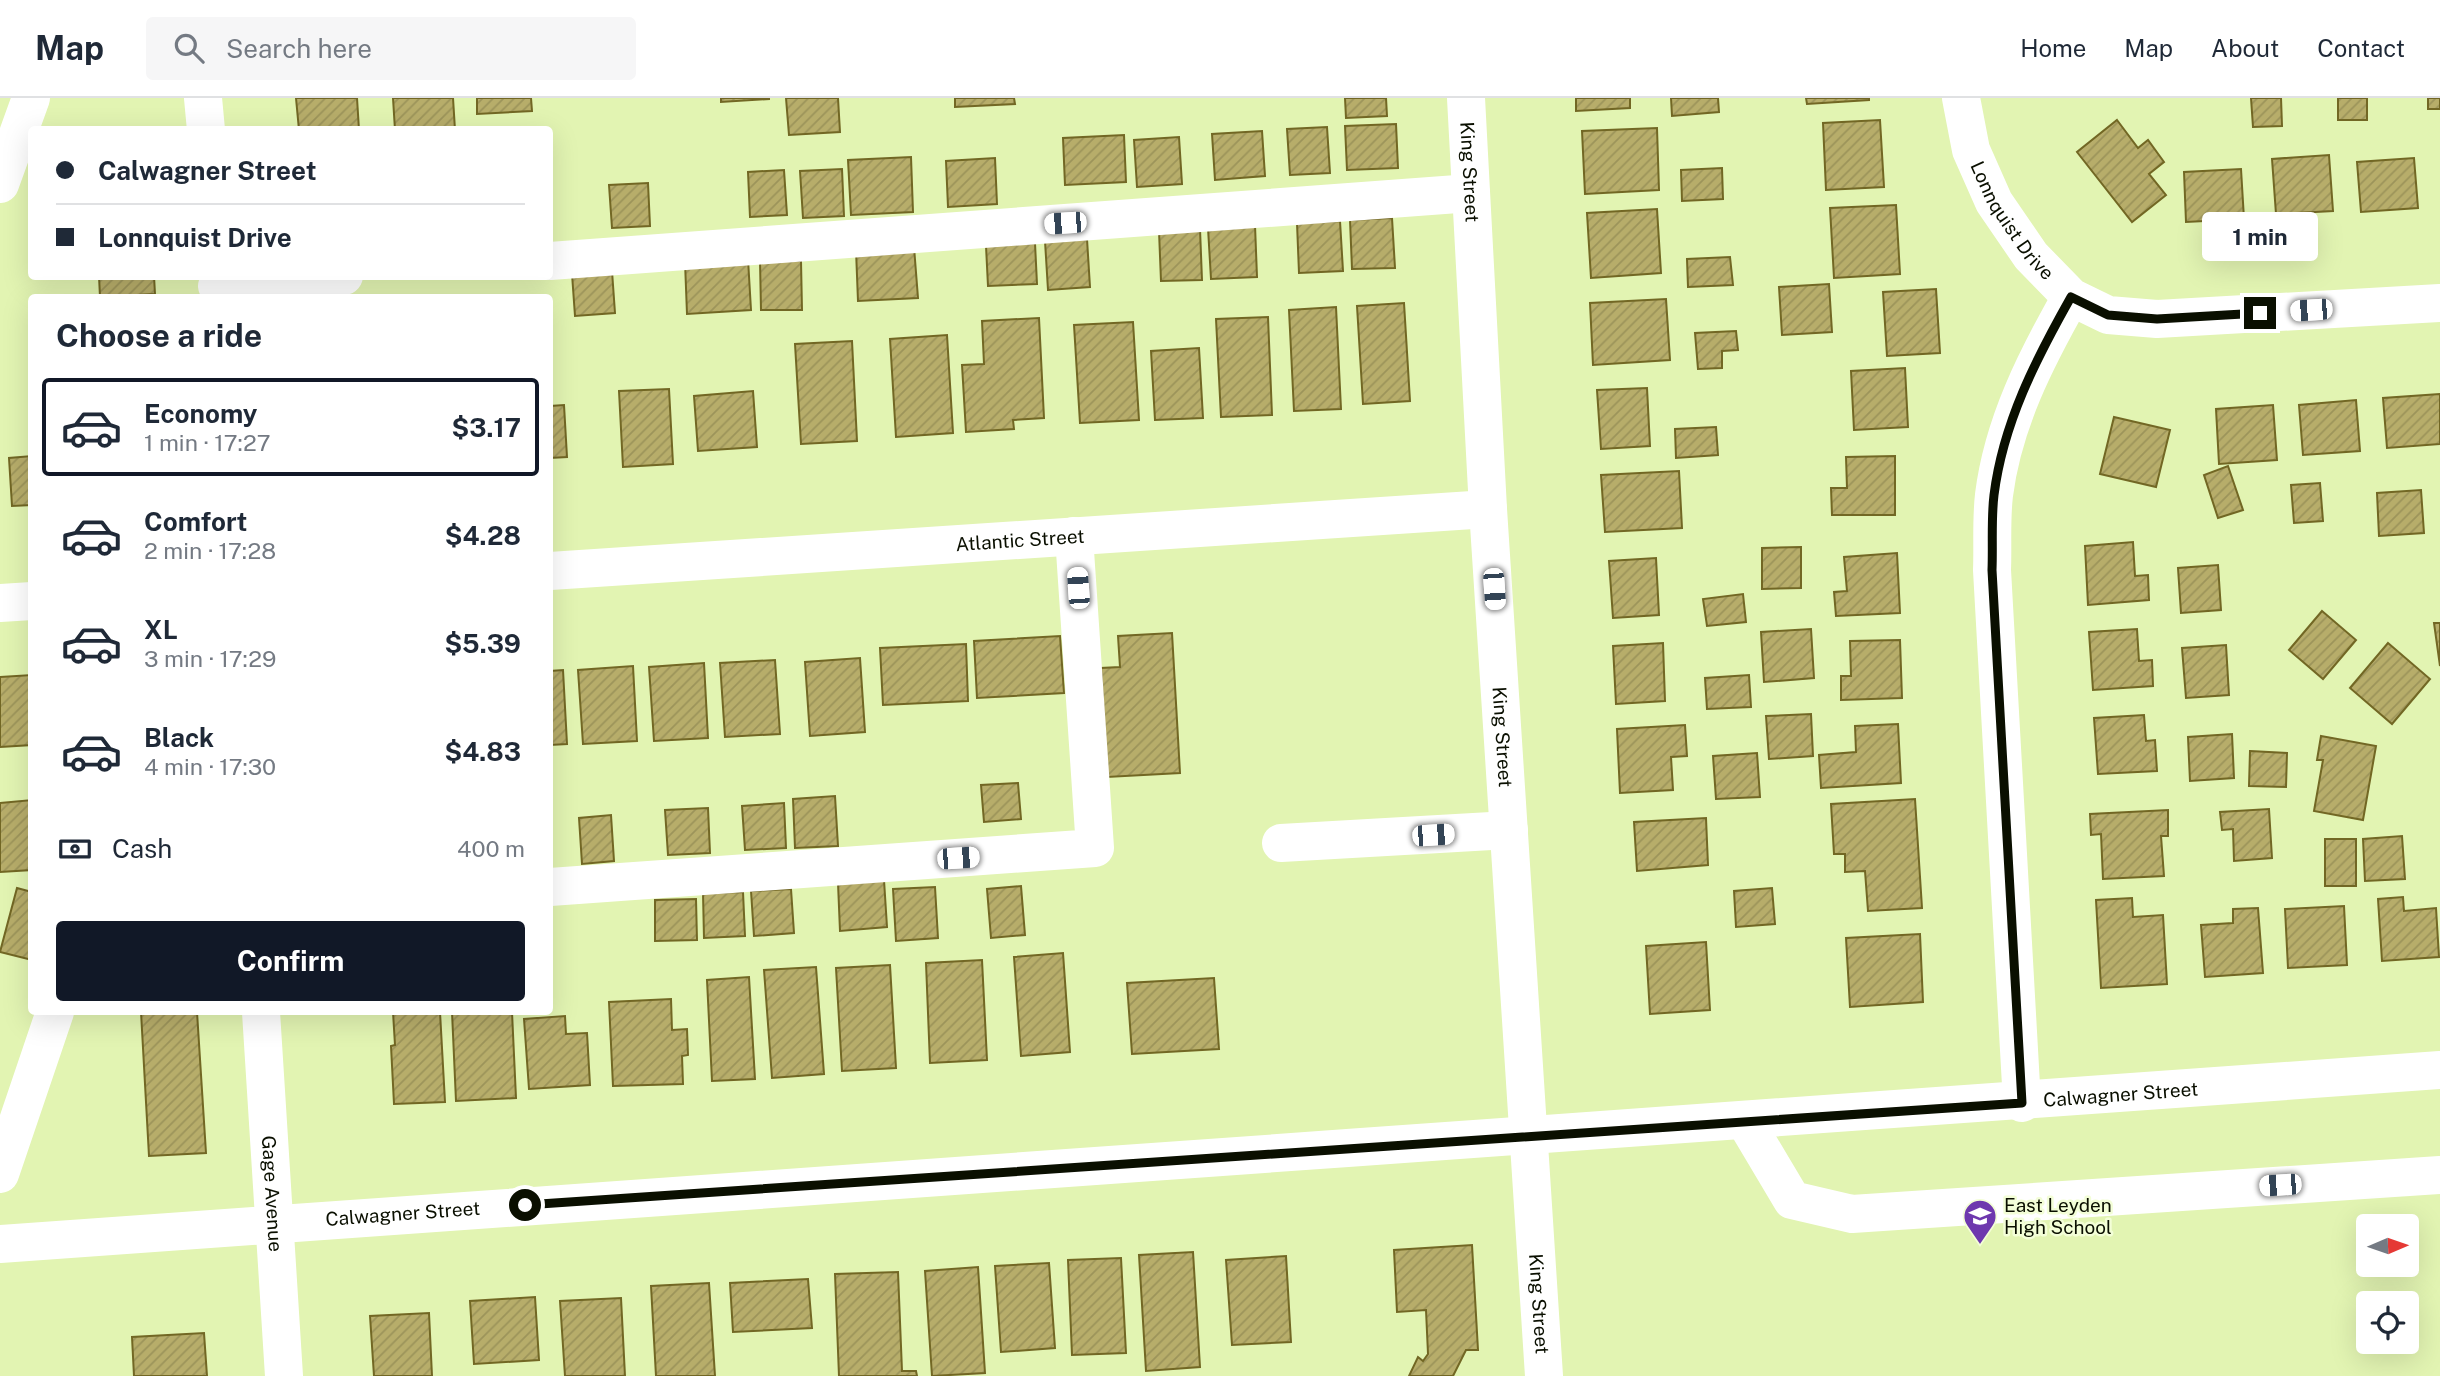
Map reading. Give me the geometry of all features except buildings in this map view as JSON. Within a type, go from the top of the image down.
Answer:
[{"type":"street","points":[[0,184],[31,98]]},
{"type":"street","points":[[203,98],[206,126]]},
{"type":"street","name":"King Street","points":[[1466,98],[1488,509],[1544,1376]]},
{"type":"street","name":"Lonnquist Drive","points":[[1961,98],[1971,150],[1994,202],[2031,256],[2071,297],[2108,315],[2157,319],[2440,303]]},
{"type":"street","points":[[553,261],[1471,192]]},
{"type":"street","points":[[217,287],[298,280]]},
{"type":"street","points":[[2022,1103],[1992,570],[1994,496],[2009,428],[2036,360],[2071,297]]},
{"type":"street","name":"Atlantic Street","points":[[553,571],[1488,509]]},
{"type":"street","points":[[553,887],[1095,848],[1074,536]]},
{"type":"street","points":[[0,603],[28,601]]},
{"type":"street","points":[[1281,843],[1509,830]]},
{"type":"street","points":[[0,1174],[54,1015]]},
{"type":"street","name":"Gage Avenue","points":[[261,1015],[284,1376]]},
{"type":"street","name":"Calwagner Street","points":[[0,1244],[274,1222],[2022,1103],[2440,1070]]},
{"type":"street","points":[[1745,1121],[1792,1200],[1853,1214],[2440,1175]]},
{"type":"place","name":"East Leyden High School","points":[[1980,1246]]},
{"type":"route","points":[[525,1205],[2022,1103],[1992,570],[1994,496],[2009,428],[2036,360],[2071,297],[2108,315],[2157,319],[2260,313]]}]
